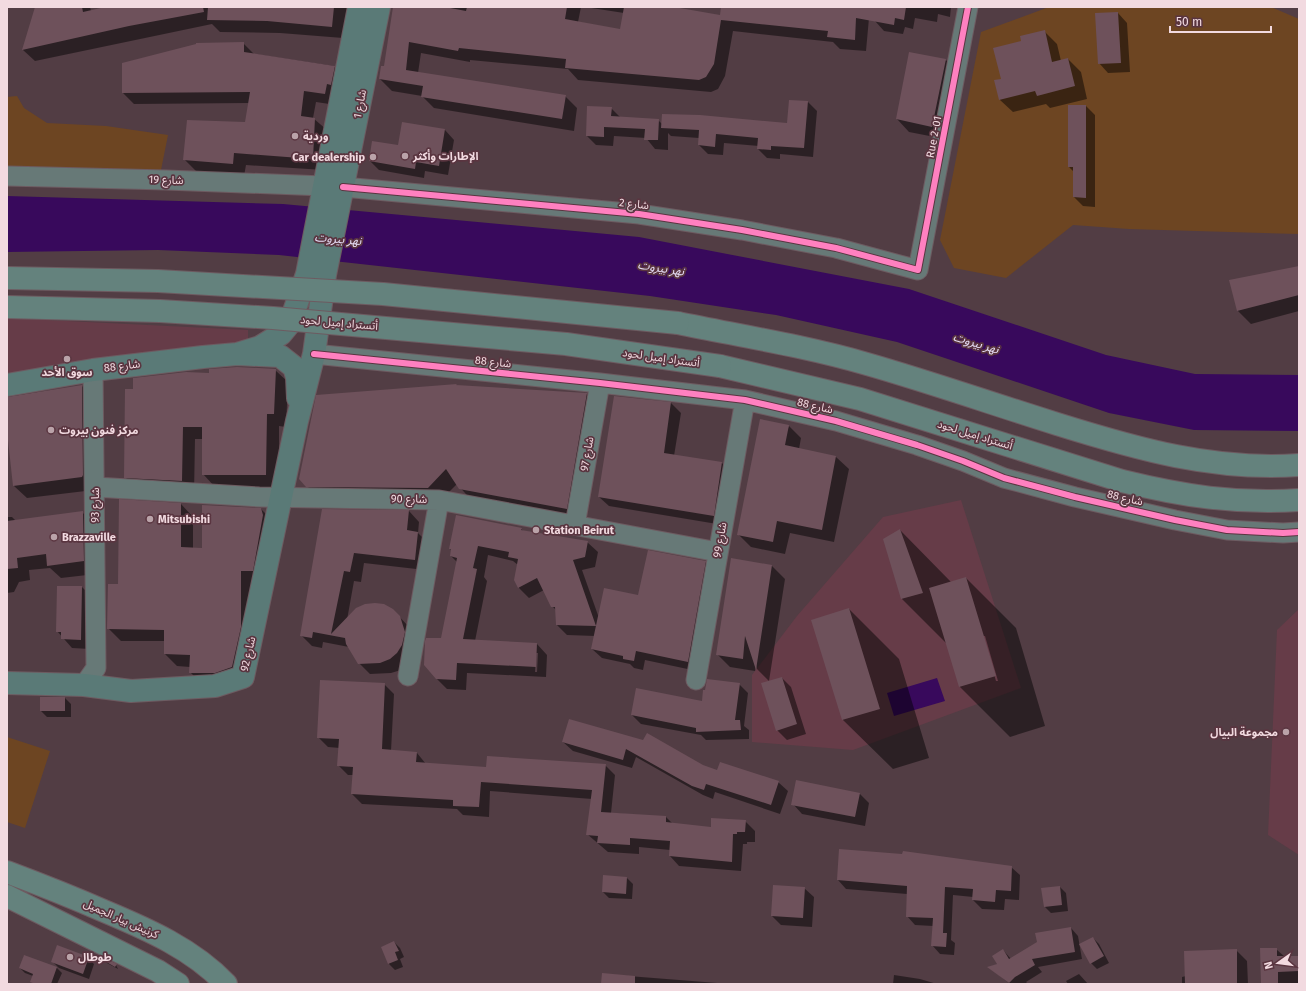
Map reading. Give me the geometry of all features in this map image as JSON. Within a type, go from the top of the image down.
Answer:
[{"type":"highway","points":[[7,278],[158,281],[383,294],[678,323],[810,350],[867,364],[1121,444],[1178,458],[1243,465],[1299,464]]},
{"type":"highway","name":"أتستراد إميل لحود","points":[[7,307],[160,311],[280,318],[566,344],[720,366],[860,399],[1122,481],[1152,488],[1207,499],[1242,502],[1299,500]]},
{"type":"highway","points":[[7,864],[53,889]]},
{"type":"highway","name":"كرنيش بيار الجميل","points":[[7,872],[53,889],[147,929],[183,949],[216,973],[226,984]]},
{"type":"highway","points":[[7,896],[158,971],[178,984]]},
{"type":"highway","points":[[7,904],[42,914]]},
{"type":"main road","name":"شارع 1","points":[[332,193],[359,7]]},
{"type":"main road","name":"شارع 1","points":[[332,193],[379,7]]},
{"type":"main road","points":[[297,421],[314,354],[316,274],[332,193]]},
{"type":"main road","points":[[237,354],[260,347],[281,334],[290,323],[316,274]]},
{"type":"main road","points":[[237,354],[280,356],[294,367],[299,392],[297,421]]},
{"type":"main road","name":"شارع 88","points":[[7,385],[93,370],[237,354]]},
{"type":"main road","name":"شارع 92","points":[[7,683],[84,685],[131,691],[215,686],[243,677],[297,421]]},
{"type":"street","name":"Rue 2-01","points":[[918,270],[968,7]]},
{"type":"street","name":"شارع 19","points":[[7,176],[166,180],[332,193]]},
{"type":"street","name":"شارع 2","points":[[332,193],[639,214],[742,230],[836,248],[918,270]]},
{"type":"street","name":"شارع 88","points":[[314,354],[600,383],[745,400],[836,421],[963,461],[1004,478],[1075,497],[1175,520],[1227,530],[1283,533],[1299,532]]},
{"type":"street","name":"شارع 93","points":[[84,685],[96,668],[93,370]]},
{"type":"street","name":"شارع 97","points":[[575,525],[600,383]]},
{"type":"street","name":"شارع 99","points":[[696,680],[745,400]]},
{"type":"street","name":"شارع 90","points":[[95,487],[281,497],[439,500],[718,552]]},
{"type":"street","points":[[408,676],[439,500]]},
{"type":"shaded area","points":[[1049,7],[1271,7],[1299,19],[1299,234],[1129,229],[1073,225],[1006,278],[954,268],[940,240],[981,32]]},
{"type":"shaded area","points":[[17,96],[24,108],[47,123],[106,126],[168,135],[161,170],[52,170],[7,167],[7,97]]},
{"type":"shaded area","name":"سوق الأحد","points":[[7,318],[248,330],[248,345],[7,373]]},
{"type":"shaded area","points":[[961,500],[1021,688],[853,750],[752,742],[752,675],[797,616],[883,517]]},
{"type":"shaded area","name":"مجموعة البيال","points":[[1299,609],[1299,855],[1268,835],[1277,630]]},
{"type":"shaded area","points":[[7,737],[50,751],[25,828],[7,822]]},
{"type":"water","name":"نهر بيروت","points":[[7,196],[283,204],[639,237],[909,289],[1106,355],[1195,374],[1299,375],[1299,431],[1194,430],[1109,413],[897,342],[776,315],[650,296],[279,255],[158,250],[7,252]]},
{"type":"water","points":[[937,678],[945,701],[894,716],[887,693]]},
{"type":"building","points":[[35,7],[82,7],[83,12],[105,7],[203,7],[204,12],[129,26],[22,50]]},
{"type":"building","points":[[208,7],[334,7],[332,27],[267,21],[207,20]]},
{"type":"building","points":[[393,7],[445,7],[466,11],[467,7],[567,7],[565,19],[620,29],[624,7],[674,7],[720,15],[721,7],[906,7],[904,20],[895,18],[894,25],[856,18],[855,40],[827,37],[828,31],[721,20],[714,64],[706,77],[699,80],[565,68],[566,59],[459,48],[458,51],[409,42],[406,70],[566,95],[562,119],[421,97],[423,86],[379,79],[381,66],[384,66]]},
{"type":"building","points":[[1118,12],[1121,63],[1098,64],[1095,13]]},
{"type":"building","points":[[1045,30],[1052,62],[1068,58],[1075,86],[1037,96],[1035,91],[999,100],[994,80],[1001,79],[993,48],[1021,41],[1020,36]]},
{"type":"building","points":[[244,42],[244,52],[335,66],[331,85],[327,84],[325,94],[304,91],[301,116],[315,118],[313,159],[234,153],[233,164],[183,160],[187,120],[245,122],[250,92],[122,93],[122,63],[196,43]]},
{"type":"building","points":[[909,52],[946,59],[932,127],[896,119]]},
{"type":"building","points":[[789,100],[808,101],[804,148],[771,146],[771,150],[757,149],[758,138],[716,134],[715,147],[698,145],[699,130],[661,128],[662,114],[700,115],[787,123]]},
{"type":"building","points":[[1068,105],[1086,105],[1086,198],[1073,197],[1073,167],[1068,167]]},
{"type":"building","points":[[587,106],[612,107],[611,116],[659,119],[658,140],[644,140],[645,129],[604,127],[604,137],[586,136]]},
{"type":"building","points":[[402,122],[445,129],[439,166],[416,162],[415,169],[369,161],[372,141],[398,145]]},
{"type":"building","points":[[1299,266],[1299,295],[1237,311],[1229,280]]},
{"type":"building","points":[[237,367],[276,369],[274,414],[267,414],[266,475],[202,475],[202,427],[183,427],[182,481],[124,478],[125,389],[133,389],[133,378],[186,372],[209,373],[209,369]]},
{"type":"building","points":[[457,384],[456,385],[587,393],[567,509],[459,489],[446,469],[428,488],[306,487],[299,479],[316,395]]},
{"type":"building","points":[[82,385],[82,477],[13,486],[7,431],[7,397]]},
{"type":"building","points":[[614,396],[671,402],[664,453],[722,462],[714,516],[598,497]]},
{"type":"building","points":[[760,419],[789,425],[785,445],[836,456],[822,530],[777,521],[773,542],[737,535]]},
{"type":"building","points":[[119,499],[181,503],[181,547],[202,548],[202,505],[261,508],[263,515],[253,571],[241,571],[241,627],[232,667],[215,673],[189,673],[190,655],[164,654],[164,630],[107,629],[108,584],[118,584]]},
{"type":"building","points":[[322,509],[409,510],[407,530],[418,532],[415,560],[354,553],[350,572],[344,571],[331,634],[356,608],[365,604],[384,604],[393,609],[400,616],[405,632],[402,645],[397,653],[390,659],[380,663],[358,664],[346,644],[345,638],[313,632],[312,638],[300,636]]},
{"type":"building","name":"Brazzaville","points":[[83,511],[84,561],[47,566],[46,554],[17,558],[18,568],[7,569],[7,521]]},
{"type":"building","points":[[456,515],[522,528],[521,530],[588,541],[585,557],[573,560],[596,626],[556,625],[555,607],[551,607],[537,578],[518,588],[514,580],[518,559],[508,557],[509,552],[478,546],[473,568],[477,569],[463,639],[537,643],[536,667],[457,663],[456,680],[436,679],[424,665],[425,641],[426,638],[441,638],[457,558],[450,556],[451,549],[449,549]]},
{"type":"building","points":[[900,529],[923,593],[901,599],[883,539]]},
{"type":"building","points":[[648,550],[706,561],[688,662],[636,651],[634,661],[623,659],[623,656],[591,649],[604,588],[638,595]]},
{"type":"building","points":[[731,558],[772,565],[756,670],[745,636],[743,659],[716,655]]},
{"type":"building","points":[[966,577],[996,676],[959,687],[929,588]]},
{"type":"building","points":[[57,586],[82,586],[81,640],[61,639],[61,632],[56,632]]},
{"type":"building","points":[[849,608],[880,709],[842,720],[811,620]]},
{"type":"building","points":[[782,677],[797,724],[776,731],[761,683]]},
{"type":"building","points":[[707,679],[740,683],[735,720],[740,720],[741,730],[696,732],[696,728],[631,715],[636,688],[702,701],[703,690],[705,690]]},
{"type":"building","points":[[320,680],[385,683],[382,749],[417,752],[416,762],[486,767],[487,756],[606,764],[601,812],[666,816],[666,822],[711,827],[711,818],[746,820],[745,832],[737,832],[737,834],[733,834],[732,862],[669,856],[670,841],[630,838],[630,845],[597,843],[598,836],[586,835],[592,790],[481,782],[479,807],[453,806],[453,800],[351,794],[353,767],[337,766],[339,739],[317,738]]},
{"type":"building","points":[[40,697],[65,697],[65,711],[40,711]]},
{"type":"building","points":[[569,719],[643,740],[647,733],[703,765],[717,770],[720,762],[779,781],[771,805],[706,784],[704,790],[692,786],[626,749],[623,760],[562,742]]},
{"type":"building","points":[[796,780],[860,793],[855,817],[791,805]]},
{"type":"building","points":[[839,849],[902,854],[903,851],[1012,866],[1011,891],[996,890],[995,902],[972,900],[973,889],[945,887],[943,933],[947,933],[946,947],[931,946],[933,918],[906,917],[907,886],[837,880]]},
{"type":"building","points":[[603,875],[627,877],[626,894],[602,892]]},
{"type":"building","points":[[773,885],[805,887],[803,918],[771,916]]},
{"type":"building","points":[[1060,886],[1062,905],[1044,907],[1041,888]]},
{"type":"building","points":[[1071,927],[1075,952],[1032,959],[1035,965],[1015,977],[1009,983],[987,967],[997,964],[992,956],[1003,949],[1009,959],[1037,942],[1035,933]]},
{"type":"building","points":[[1093,937],[1104,956],[1090,964],[1079,944]]},
{"type":"building","points":[[394,941],[399,951],[395,952],[398,960],[388,964],[381,947]]},
{"type":"building","points":[[57,945],[89,957],[83,974],[51,962]]},
{"type":"building","points":[[1260,948],[1277,948],[1277,956],[1299,956],[1299,971],[1278,972],[1278,984],[1261,984]]},
{"type":"building","points":[[1237,949],[1237,984],[1185,984],[1184,951]]},
{"type":"building","points":[[24,955],[57,967],[51,984],[35,984],[30,982],[33,974],[19,968]]},
{"type":"building","points":[[104,958],[117,964],[115,967],[103,960]]},
{"type":"building","points":[[602,973],[635,976],[635,984],[601,984]]},
{"type":"cycle path","points":[[343,187],[639,214],[742,230],[836,248],[918,270],[968,7]]},
{"type":"cycle path","points":[[314,354],[600,383],[745,400],[836,421],[917,445],[963,461],[1004,478],[1075,497],[1175,520],[1227,530],[1283,533],[1299,532]]},
{"type":"place","name":"وردية","points":[[295,136]]},
{"type":"place","name":"الإطارات وأكثر","points":[[405,156]]},
{"type":"place","name":"Car dealership","points":[[373,157]]},
{"type":"place","name":"سوق الأحد","points":[[67,359]]},
{"type":"place","name":"مركز فنون بيروت","points":[[51,430]]},
{"type":"place","name":"Mitsubishi","points":[[150,519]]},
{"type":"place","name":"Station Beirut","points":[[536,530]]},
{"type":"place","name":"Brazzaville","points":[[54,537]]},
{"type":"place","name":"مجموعة البيال","points":[[1286,732]]},
{"type":"place","name":"طوطال","points":[[70,957]]}]
